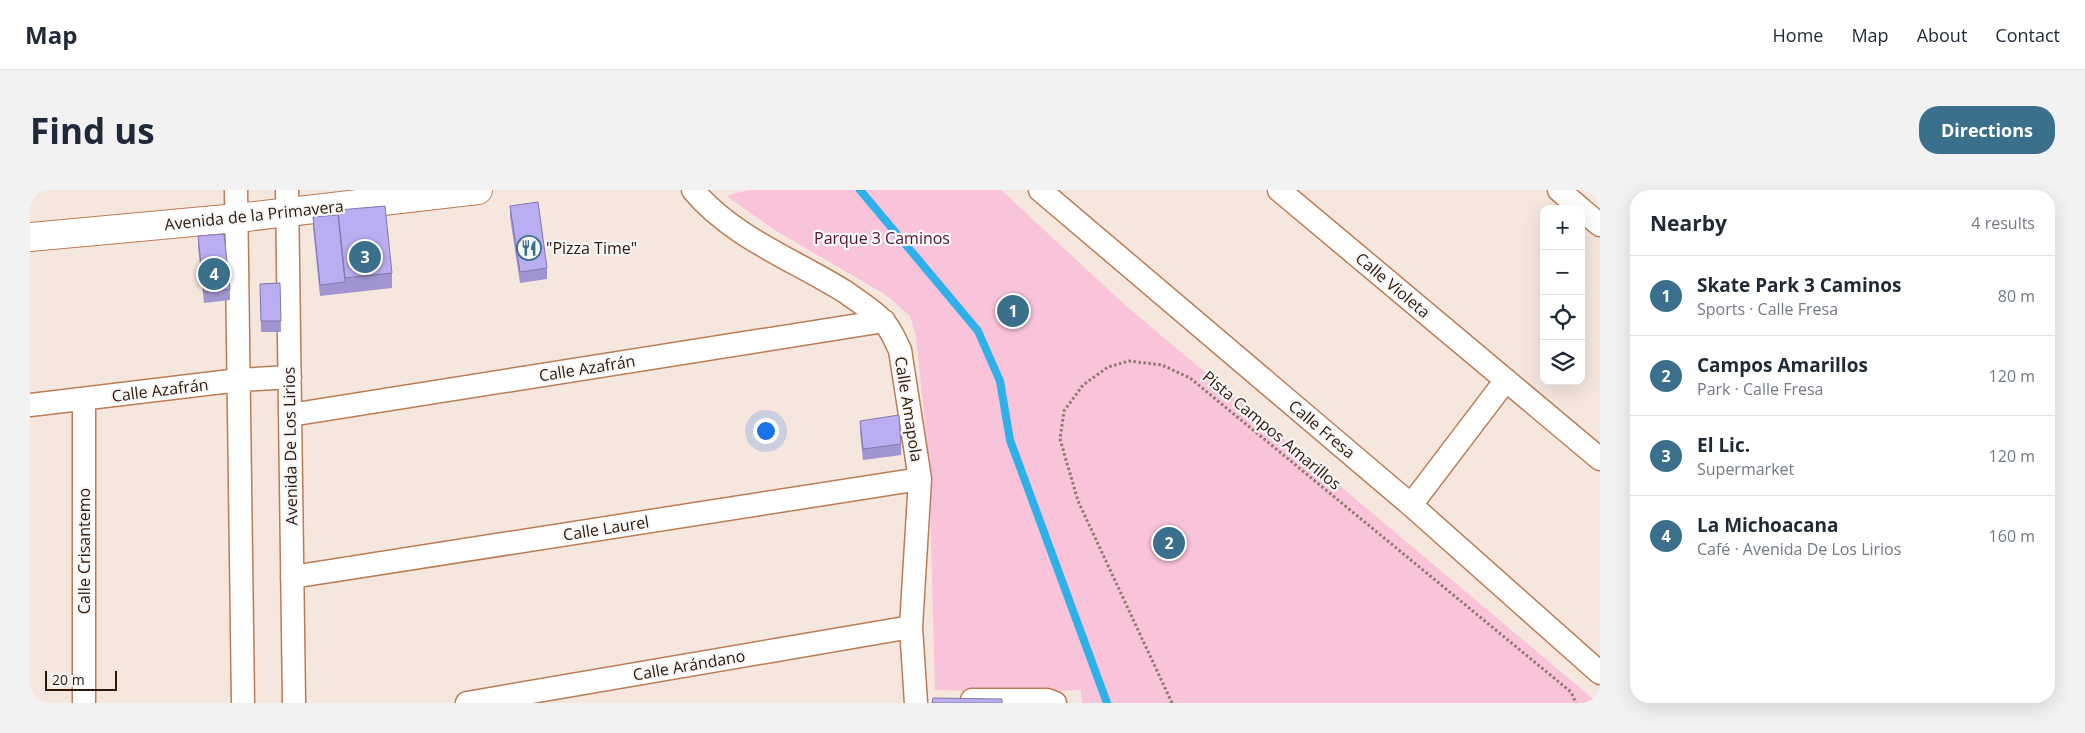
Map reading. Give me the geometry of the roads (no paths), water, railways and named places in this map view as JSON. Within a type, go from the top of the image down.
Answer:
[{"type":"street","points":[[236,190],[243,703]]},
{"type":"street","name":"Avenida de la Primavera","points":[[30,236],[237,218],[287,201],[478,190]]},
{"type":"street","name":"Calle Amapola","points":[[693,190],[713,211],[750,238],[827,280],[864,305],[884,321],[900,350],[920,479],[910,627],[930,701]]},
{"type":"street","name":"Calle Fresa","points":[[1040,190],[1411,505],[1600,673]]},
{"type":"street","name":"Calle Violeta","points":[[1280,190],[1600,459]]},
{"type":"street","points":[[1559,190],[1576,205]]},
{"type":"street","name":"Avenida De Los Lirios","points":[[287,201],[294,703]]},
{"type":"street","points":[[1585,212],[1600,225]]},
{"type":"street","name":"Calle Azafrán","points":[[290,415],[884,321]]},
{"type":"street","name":"Calle Azafrán","points":[[30,405],[239,380],[290,378]]},
{"type":"street","points":[[1411,505],[1506,380]]},
{"type":"street","name":"Calle Crisantemo","points":[[84,399],[84,703]]},
{"type":"street","name":"Calle Laurel","points":[[292,577],[920,479]]},
{"type":"street","name":"Calle Arándano","points":[[467,703],[910,627]]},
{"type":"street","points":[[930,701],[1047,700],[1055,703]]},
{"type":"waterway","points":[[860,190],[978,331],[1000,381],[1010,440],[1107,703]]},
{"type":"place","name":"\"Pizza Time\"","points":[[529,248]]},
{"type":"place","name":"El Lic.","points":[[365,257]]},
{"type":"place","name":"La Michoacana","points":[[214,274]]},
{"type":"place","name":"Skate Park 3 Caminos","points":[[1013,311]]},
{"type":"place","name":"Campos Amarillos","points":[[1169,543]]},
{"type":"park label","name":"Parque 3 Caminos","points":[[882,238]]}]
